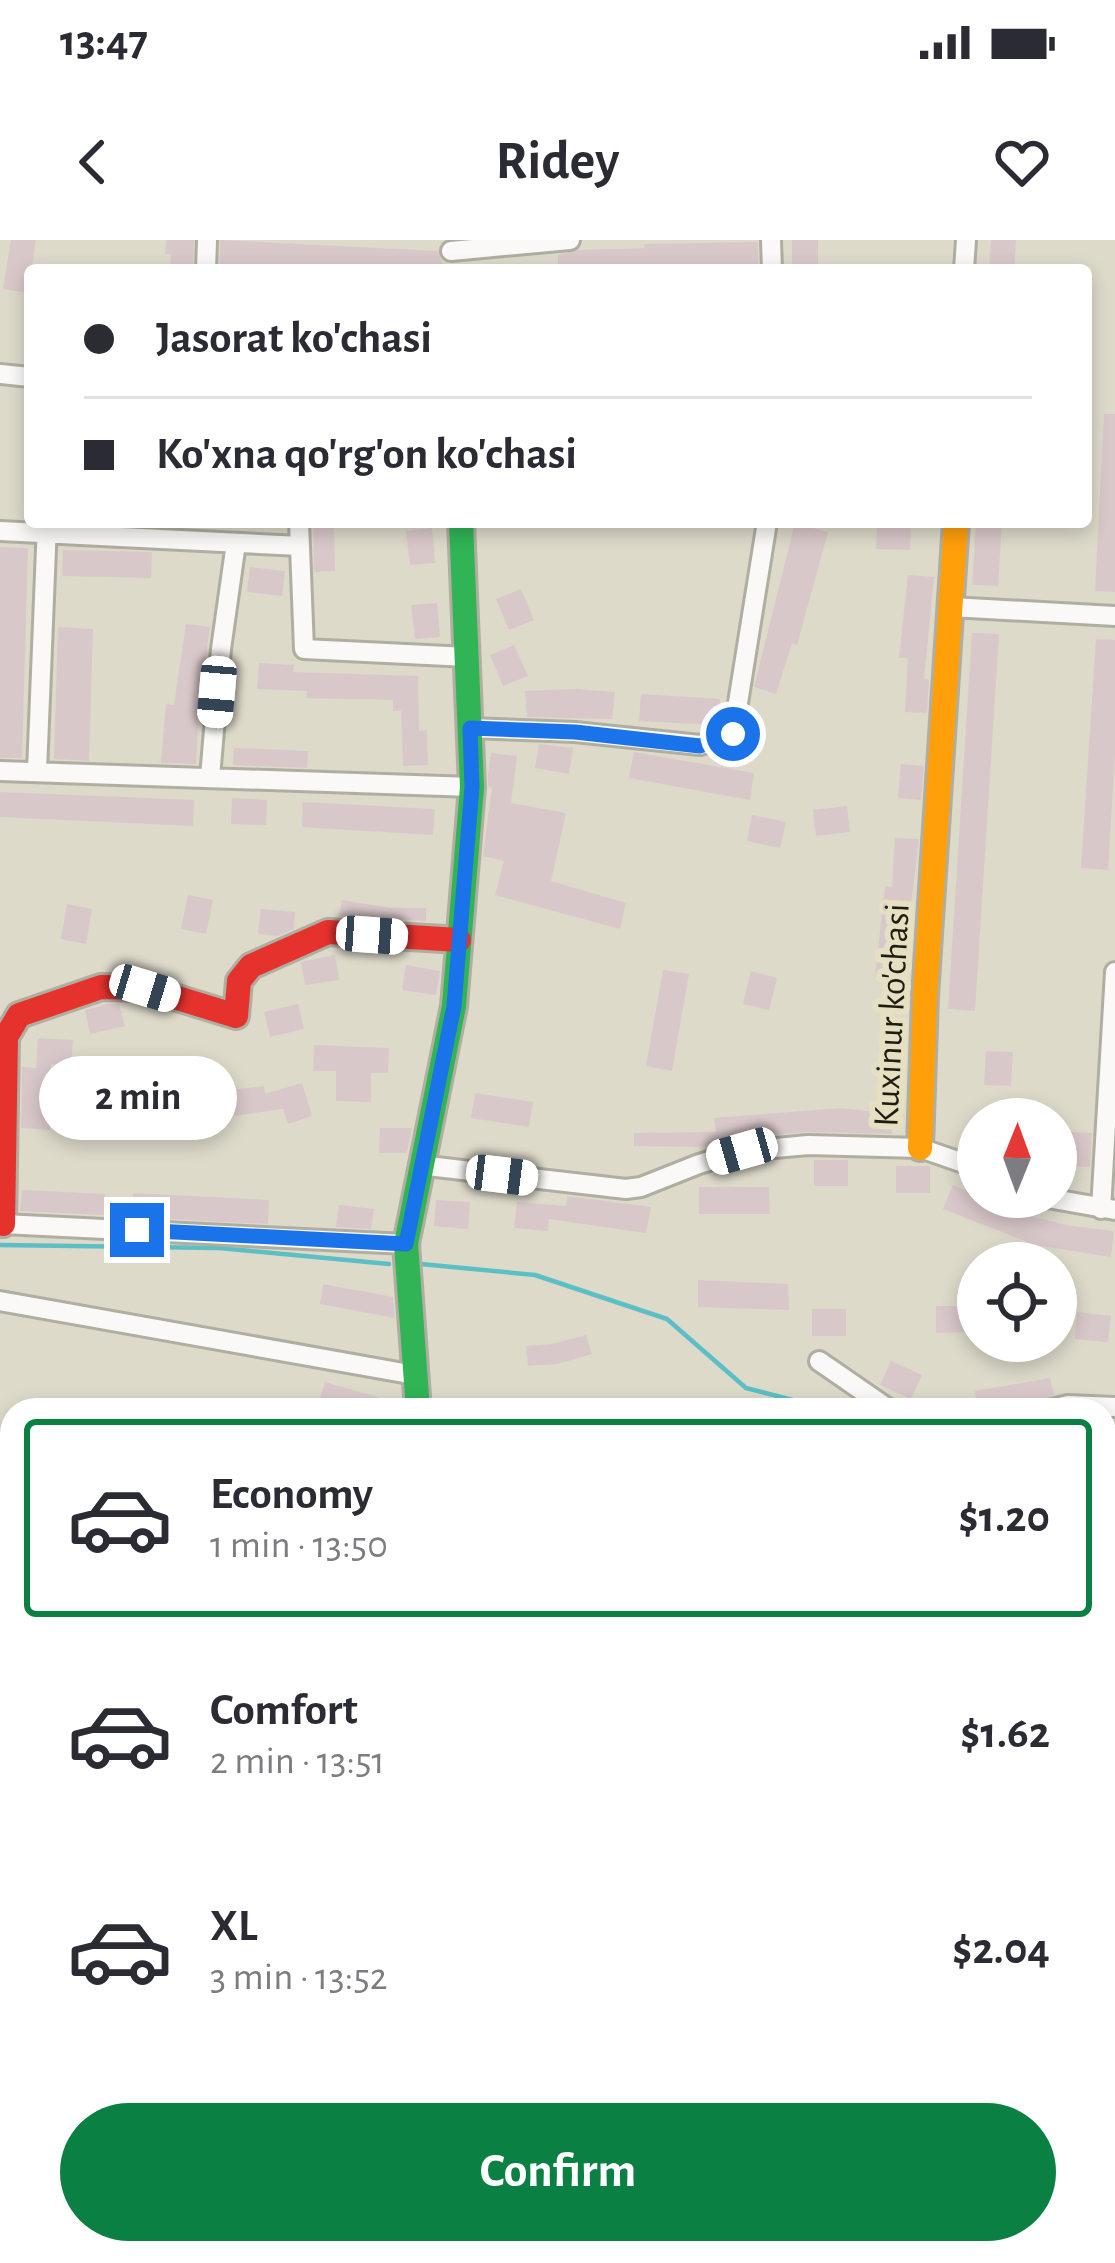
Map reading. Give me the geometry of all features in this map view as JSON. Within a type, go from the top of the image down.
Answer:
[{"type":"main road","points":[[417,1398],[406,1244],[454,1006],[472,787],[461,528]]},
{"type":"main road","name":"Kuxinur ko'chasi","points":[[920,1148],[925,996],[956,528]]},
{"type":"main road","points":[[2,1224],[3,1037],[19,1015],[101,986],[145,988],[236,1016],[239,981],[251,966],[328,932],[459,940]]},
{"type":"street","points":[[451,254],[570,240]]},
{"type":"street","points":[[0,531],[47,528],[300,546]]},
{"type":"street","points":[[37,771],[47,528]]},
{"type":"street","points":[[299,528],[304,650],[468,657]]},
{"type":"street","points":[[470,728],[575,732],[700,746],[733,734],[766,528]]},
{"type":"street","points":[[209,777],[236,543]]},
{"type":"street","points":[[951,607],[1115,616]]},
{"type":"street","points":[[0,771],[472,787]]},
{"type":"street","points":[[1077,1204],[1108,1210],[1115,972]]},
{"type":"street","name":"Kuxinur ko'chasi","points":[[419,1165],[626,1189],[742,1151],[808,1145],[920,1148]]},
{"type":"street","points":[[920,1148],[957,1161]]},
{"type":"street","points":[[2,1224],[406,1244]]},
{"type":"street","points":[[0,1301],[415,1375]]},
{"type":"street","points":[[819,1361],[873,1398]]},
{"type":"building","points":[[11,240],[36,240],[32,264],[24,264],[24,292],[3,289]]},
{"type":"building","points":[[166,240],[194,240],[193,264],[170,264],[171,254],[165,254]]},
{"type":"building","points":[[220,240],[438,251],[443,264],[220,264]]},
{"type":"building","points":[[792,240],[818,240],[818,264],[792,264]]},
{"type":"building","points":[[991,240],[1016,240],[1014,264],[989,264]]},
{"type":"building","points":[[758,242],[758,264],[558,264],[558,255],[578,250],[645,248],[644,244]]},
{"type":"building","points":[[1104,414],[1115,414],[1115,592],[1095,591]]},
{"type":"building","points":[[313,528],[334,528],[335,571],[314,572]]},
{"type":"building","points":[[432,528],[435,563],[410,565],[406,531]]},
{"type":"building","points":[[794,528],[828,532],[797,645],[792,643],[776,694],[754,687]]},
{"type":"building","points":[[877,528],[911,528],[910,550],[876,549]]},
{"type":"building","points":[[976,528],[1002,528],[998,586],[972,585]]},
{"type":"building","points":[[0,547],[28,548],[22,758],[0,758]]},
{"type":"building","points":[[63,550],[152,552],[151,578],[62,576]]},
{"type":"building","points":[[250,567],[285,571],[282,596],[247,592]]},
{"type":"building","points":[[908,575],[934,577],[924,679],[929,680],[927,713],[905,712],[908,658],[899,658]]},
{"type":"building","points":[[521,589],[534,620],[509,630],[496,599]]},
{"type":"building","points":[[437,603],[440,637],[415,639],[411,605]]},
{"type":"building","points":[[186,624],[210,627],[196,764],[161,763],[166,704],[174,705]]},
{"type":"building","points":[[58,627],[93,629],[89,761],[54,759]]},
{"type":"building","points":[[972,633],[999,634],[975,1011],[948,1009]]},
{"type":"building","points":[[1096,639],[1115,640],[1108,870],[1081,868]]},
{"type":"building","points":[[514,645],[528,676],[503,686],[490,655]]},
{"type":"building","points":[[259,663],[294,665],[293,672],[418,676],[419,731],[427,730],[428,765],[403,766],[401,711],[393,711],[393,700],[306,698],[307,691],[257,689]]},
{"type":"building","points":[[525,691],[615,692],[612,719],[527,717]]},
{"type":"building","points":[[641,694],[720,699],[718,725],[639,721]]},
{"type":"building","points":[[539,744],[573,748],[569,774],[535,768]]},
{"type":"building","points":[[234,748],[308,751],[307,768],[233,765]]},
{"type":"building","points":[[634,752],[754,773],[750,800],[629,778]]},
{"type":"building","points":[[491,753],[517,756],[511,803],[566,813],[551,881],[626,903],[620,929],[495,895],[504,861],[483,856],[492,787],[488,786]]},
{"type":"building","points":[[901,764],[924,766],[921,800],[898,798]]},
{"type":"building","points":[[0,792],[194,800],[193,826],[0,817]]},
{"type":"building","points":[[232,798],[267,800],[266,825],[231,824]]},
{"type":"building","points":[[303,802],[435,809],[433,835],[302,827]]},
{"type":"building","points":[[847,806],[850,832],[816,836],[813,810]]},
{"type":"building","points":[[752,815],[786,822],[780,848],[747,841]]},
{"type":"building","points":[[895,838],[919,839],[902,978],[875,977],[885,886],[892,887]]},
{"type":"building","points":[[188,895],[213,900],[206,934],[181,929]]},
{"type":"building","points":[[342,900],[426,908],[426,921],[339,916]]},
{"type":"building","points":[[67,904],[92,909],[86,944],[61,939]]},
{"type":"building","points":[[261,909],[295,912],[294,929],[278,936],[258,934]]},
{"type":"building","points":[[335,955],[339,980],[305,985],[301,962]]},
{"type":"building","points":[[406,965],[440,971],[436,995],[402,990]]},
{"type":"building","points":[[663,970],[689,974],[672,1071],[646,1066]]},
{"type":"building","points":[[751,971],[777,978],[769,1010],[743,1004]]},
{"type":"building","points":[[119,1004],[125,1026],[90,1034],[85,1010]]},
{"type":"building","points":[[298,1004],[304,1029],[270,1037],[264,1012]]},
{"type":"building","points":[[38,1038],[73,1040],[71,1065],[51,1064],[50,1130],[21,1128],[22,1067],[36,1068]]},
{"type":"building","points":[[314,1045],[389,1048],[388,1073],[371,1073],[371,1102],[336,1101],[336,1071],[313,1071]]},
{"type":"building","points":[[986,1051],[1013,1052],[1011,1086],[984,1085]]},
{"type":"building","points":[[302,1083],[312,1116],[288,1124],[283,1109],[232,1116],[229,1090],[264,1086],[265,1094]]},
{"type":"building","points":[[177,1088],[212,1092],[209,1117],[175,1113]]},
{"type":"building","points":[[475,1093],[533,1102],[529,1127],[471,1118]]},
{"type":"building","points":[[841,1108],[893,1114],[892,1134],[807,1132],[701,1147],[634,1146],[634,1133],[716,1132],[714,1118]]},
{"type":"building","points":[[380,1128],[412,1128],[407,1153],[379,1153]]},
{"type":"building","points":[[1077,1132],[1092,1133],[1090,1167],[1077,1166]]},
{"type":"building","points":[[814,1160],[848,1160],[848,1186],[814,1186]]},
{"type":"building","points":[[896,1166],[930,1166],[930,1193],[896,1193]]},
{"type":"building","points":[[953,1185],[957,1187],[957,1214],[943,1209]]},
{"type":"building","points":[[699,1187],[769,1187],[770,1214],[699,1214]]},
{"type":"building","points":[[22,1190],[105,1194],[104,1215],[20,1211]]},
{"type":"building","points":[[133,1193],[269,1200],[268,1224],[131,1217]]},
{"type":"building","points":[[567,1196],[651,1207],[646,1233],[549,1219],[548,1231],[514,1228],[517,1202],[566,1206]]},
{"type":"building","points":[[436,1200],[470,1202],[468,1229],[434,1226]]},
{"type":"building","points":[[339,1205],[374,1209],[371,1229],[336,1227]]},
{"type":"building","points":[[966,1218],[1037,1218],[1114,1231],[1111,1257],[1077,1252],[1077,1242],[1027,1242]]},
{"type":"building","points":[[698,1280],[788,1284],[789,1310],[698,1307]]},
{"type":"building","points":[[323,1284],[393,1297],[395,1318],[320,1304]]},
{"type":"building","points":[[936,1306],[957,1306],[957,1332],[936,1333]]},
{"type":"building","points":[[812,1309],[846,1309],[846,1336],[812,1336]]},
{"type":"building","points":[[1077,1312],[1111,1316],[1108,1342],[1077,1339]]},
{"type":"building","points":[[586,1335],[592,1354],[528,1366],[526,1346]]},
{"type":"building","points":[[891,1361],[922,1375],[911,1398],[880,1385]]},
{"type":"building","points":[[1050,1378],[1054,1395],[976,1398],[975,1391]]},
{"type":"building","points":[[325,1382],[380,1398],[320,1398]]},
{"type":"waterway","points":[[0,1245],[219,1248],[389,1264]]},
{"type":"waterway","points":[[421,1264],[535,1275],[667,1319],[746,1388],[785,1398]]},
{"type":"traffic: fast","points":[[417,1398],[406,1244],[454,1006],[472,787],[461,528]]},
{"type":"traffic: slow","points":[[920,1148],[925,996],[956,528]]},
{"type":"traffic: jam","points":[[0,1223],[6,1037],[19,1015],[101,987],[145,988],[236,1016],[239,981],[251,966],[328,932],[459,940]]},
{"type":"route","points":[[137,1230],[406,1244],[454,1006],[472,787],[470,728],[575,732],[700,746],[733,734]]}]
